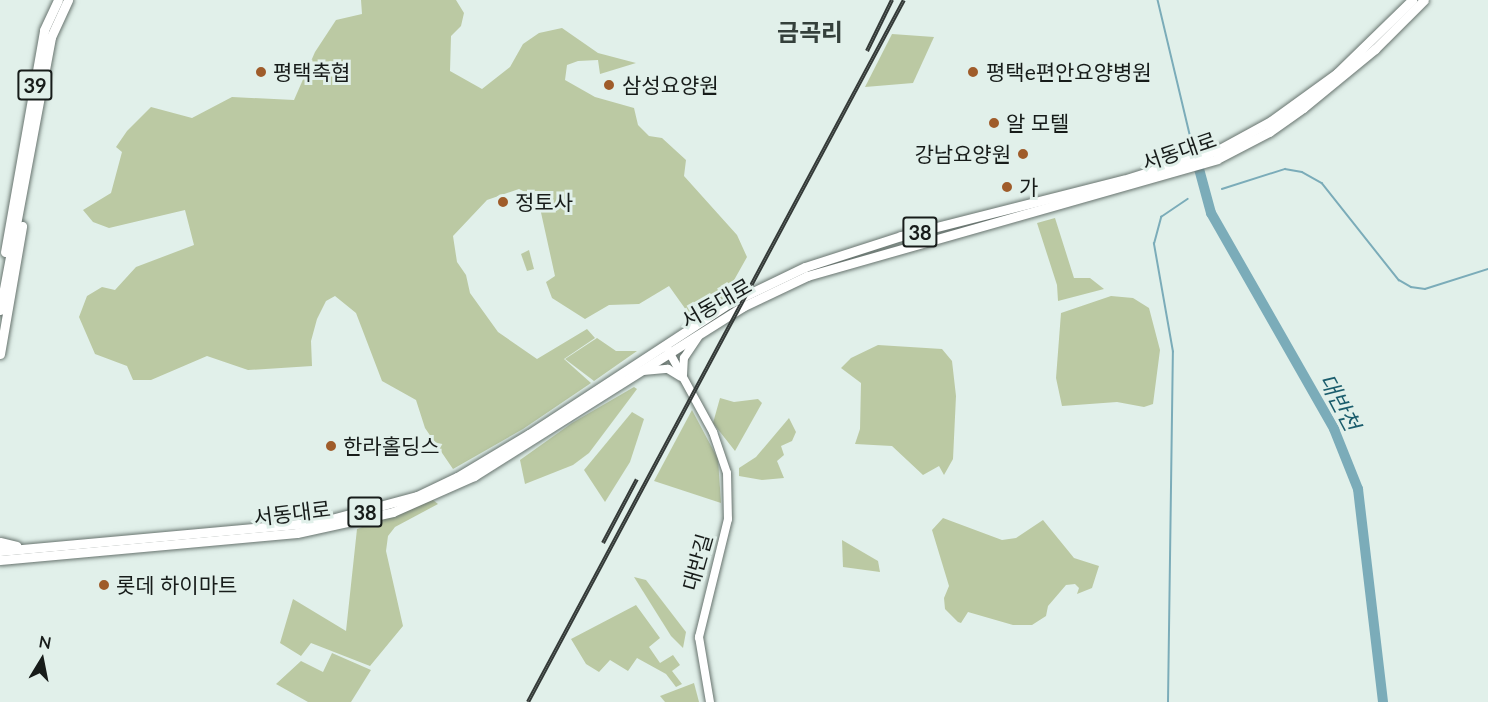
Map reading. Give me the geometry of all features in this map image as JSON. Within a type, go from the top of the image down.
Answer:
[{"type":"main road","name":"39","points":[[0,280],[44,30],[58,0]]},
{"type":"main road","name":"39","points":[[0,310],[35,138],[51,37],[68,0]]},
{"type":"main road","name":"서동대로","points":[[1204,159],[1313,91],[1412,0]]},
{"type":"main road","name":"서동대로","points":[[1,558],[25,548],[285,526],[388,506],[457,477],[666,349],[703,331],[742,307],[807,276],[1192,164],[1269,132],[1303,108],[1375,49],[1424,0]]},
{"type":"main road","points":[[0,354],[35,138]]},
{"type":"main road","name":"서동대로","points":[[1,558],[297,533],[393,512],[474,476],[639,371],[728,304],[851,251],[1192,164]]},
{"type":"main road","points":[[0,244],[19,171]]},
{"type":"main road","points":[[0,542],[25,548]]},
{"type":"street","points":[[639,371],[664,368],[682,377],[686,353],[703,331]]},
{"type":"street","name":"대반길","points":[[666,349],[713,432],[729,493],[728,519],[699,637],[710,702]]},
{"type":"green space","points":[[361,0],[456,0],[464,13],[461,26],[451,36],[450,71],[482,89],[510,67],[523,44],[539,33],[562,28],[598,53],[636,63],[600,74],[598,60],[578,61],[567,65],[565,80],[595,97],[634,108],[638,125],[649,136],[662,138],[686,160],[684,176],[737,235],[747,257],[724,298],[689,314],[669,286],[639,304],[609,305],[585,319],[552,298],[546,282],[555,276],[540,208],[531,195],[519,189],[487,200],[453,236],[457,262],[466,275],[470,293],[498,332],[537,359],[587,329],[595,338],[564,359],[591,383],[523,429],[453,469],[425,428],[416,400],[382,381],[356,313],[335,296],[326,301],[317,319],[311,341],[312,366],[248,370],[207,356],[151,380],[133,380],[127,366],[95,354],[79,317],[87,296],[102,287],[115,290],[136,267],[194,245],[185,210],[109,228],[93,222],[83,210],[111,193],[122,152],[116,147],[127,131],[151,107],[192,118],[232,97],[294,100],[315,52],[336,20],[362,14]]},
{"type":"green space","points":[[892,34],[934,37],[913,83],[865,87]]},
{"type":"green space","points":[[1055,218],[1074,278],[1090,278],[1104,289],[1058,301],[1057,285],[1037,223]]},
{"type":"green space","points":[[529,250],[534,269],[527,271],[521,254]]},
{"type":"green space","points":[[1111,296],[1133,298],[1149,308],[1160,350],[1153,404],[1144,407],[1117,402],[1062,406],[1056,378],[1061,313]]},
{"type":"green space","points":[[597,338],[616,351],[637,351],[594,381],[565,359]]},
{"type":"green space","points":[[878,345],[942,349],[952,361],[956,396],[953,459],[944,475],[939,466],[923,475],[892,446],[855,444],[860,429],[861,383],[841,368],[851,358]]},
{"type":"green space","points":[[634,387],[637,389],[589,453],[573,465],[525,484],[520,460],[572,423]]},
{"type":"green space","points":[[720,398],[734,402],[758,399],[762,403],[735,451],[713,423]]},
{"type":"green space","points":[[692,410],[718,459],[721,503],[654,481]]},
{"type":"green space","points":[[632,412],[644,419],[630,462],[605,502],[584,470]]},
{"type":"green space","points":[[789,418],[796,432],[792,441],[781,446],[784,455],[777,461],[784,478],[762,480],[739,476],[739,468],[756,457]]},
{"type":"green space","points":[[433,500],[438,504],[395,527],[388,536],[386,551],[403,626],[370,666],[311,643],[301,656],[280,643],[293,599],[346,631],[357,529]]},
{"type":"green space","points":[[943,518],[1002,540],[1016,538],[1043,520],[1074,558],[1099,566],[1092,588],[1077,594],[1079,588],[1075,584],[1066,585],[1048,606],[1046,616],[1032,625],[1013,625],[968,612],[961,623],[958,622],[945,609],[944,598],[949,586],[932,530]]},
{"type":"green space","points":[[842,540],[878,561],[880,572],[843,567]]},
{"type":"green space","points":[[634,577],[646,580],[686,632],[683,648],[671,636]]},
{"type":"green space","points":[[636,605],[660,638],[649,647],[660,663],[673,655],[680,665],[672,671],[682,684],[676,687],[666,674],[637,658],[628,671],[610,660],[599,672],[586,664],[571,639]]},
{"type":"green space","points":[[332,653],[371,670],[351,702],[308,702],[276,684],[301,661],[323,672]]},
{"type":"green space","points":[[694,683],[699,702],[665,702],[660,696]]},
{"type":"waterway","points":[[1158,0],[1192,143]]},
{"type":"waterway","name":"대반천","points":[[1192,143],[1211,213],[1334,429],[1358,489],[1383,702]]},
{"type":"waterway","points":[[1222,189],[1285,169],[1302,172],[1322,183],[1399,280],[1411,287],[1425,289],[1488,269]]},
{"type":"waterway","points":[[1168,702],[1173,352],[1154,244],[1161,217],[1188,199]]},
{"type":"railway","points":[[867,51],[892,0]]},
{"type":"railway","points":[[528,702],[904,0]]},
{"type":"railway","points":[[603,543],[637,479]]},
{"type":"place","name":"평택축협","points":[[261,72]]},
{"type":"place","name":"평택e편안요양병원","points":[[973,72]]},
{"type":"place","name":"삼성요양원","points":[[609,85]]},
{"type":"place","name":"알 모텔","points":[[994,123]]},
{"type":"place","name":"강남요양원","points":[[1023,154]]},
{"type":"place","name":"가","points":[[1007,187]]},
{"type":"place","name":"정토사","points":[[503,202]]},
{"type":"place","name":"한라홀딩스","points":[[331,446]]},
{"type":"place","name":"롯데 하이마트","points":[[104,585]]},
{"type":"district","name":"금곡리","points":[[810,32]]}]
